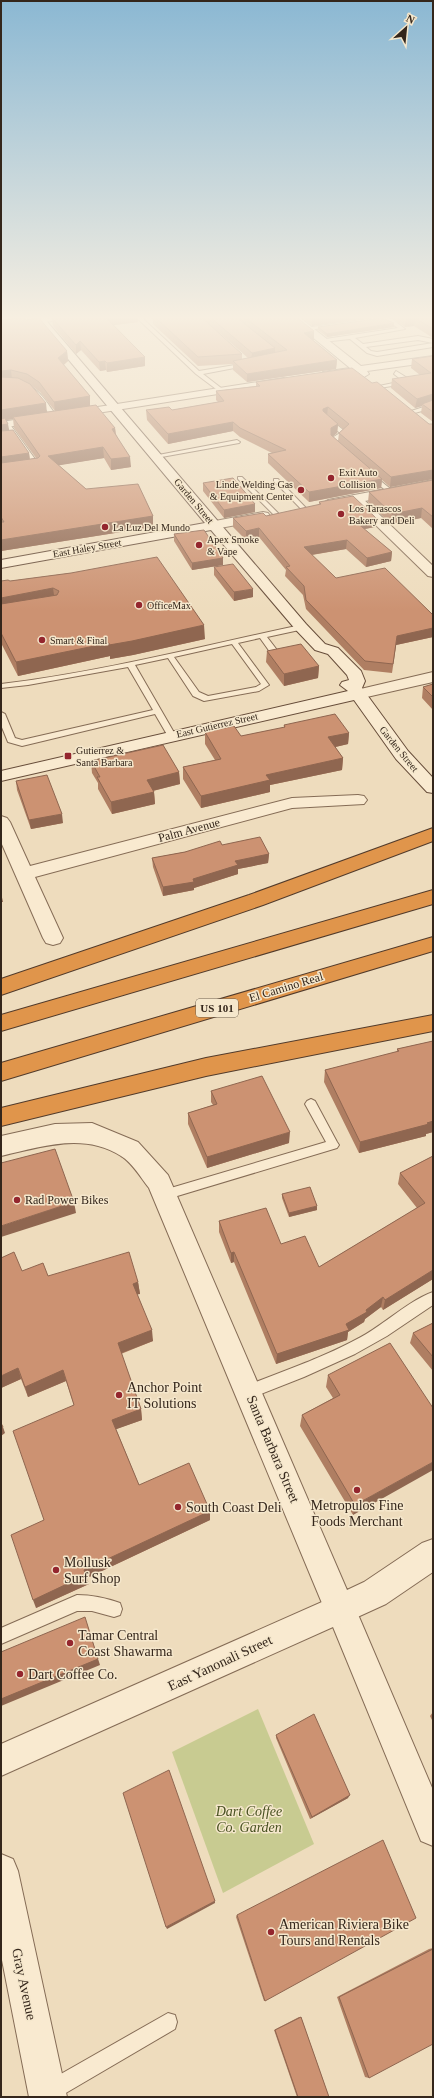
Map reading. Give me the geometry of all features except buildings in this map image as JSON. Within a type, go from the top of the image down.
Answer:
[{"type":"highway","points":[[1,987],[256,900],[433,834]]},
{"type":"highway","points":[[1,1023],[433,897]]},
{"type":"highway","name":"El Camino Real","points":[[1,1072],[433,944]]},
{"type":"highway","points":[[1,1117],[206,1067],[433,1023]]},
{"type":"main road","name":"Garden Street","points":[[121,415],[301,627],[320,647],[333,651],[355,674],[357,681],[356,691]]},
{"type":"main road","name":"East Haley Street","points":[[1,564],[433,484]]},
{"type":"main road","name":"Garden Street","points":[[320,647],[318,655],[344,684],[356,691],[402,755],[433,788]]},
{"type":"main road","name":"East Gutierrez Street","points":[[1,776],[356,691],[433,677]]},
{"type":"main road","name":"Santa Barbara Street","points":[[1,1146],[55,1134],[92,1133],[130,1149],[159,1182],[340,1609]]},
{"type":"main road","name":"East Yanonali Street","points":[[340,1609],[375,1593],[433,1554]]},
{"type":"street","points":[[4,425],[67,415]]},
{"type":"street","points":[[415,415],[422,421]]},
{"type":"street","points":[[356,499],[433,572]]},
{"type":"street","name":"Palm Avenue","points":[[23,874],[292,803],[358,800]]},
{"type":"street","points":[[1,822],[53,938]]},
{"type":"street","name":"East Yanonali Street","points":[[1,1760],[340,1609]]},
{"type":"street","name":"Santa Barbara Street","points":[[340,1609],[433,1829]]},
{"type":"street","name":"Gray Avenue","points":[[1,1871],[47,2095]]},
{"type":"lane","points":[[326,419],[344,433],[334,439],[333,442],[349,456]]},
{"type":"lane","points":[[1,472],[37,466],[17,437],[4,425]]},
{"type":"lane","points":[[9,438],[17,437]]},
{"type":"lane","points":[[156,456],[237,442]]},
{"type":"lane","points":[[365,471],[391,492]]},
{"type":"lane","points":[[240,478],[276,514]]},
{"type":"lane","points":[[276,480],[304,509]]},
{"type":"lane","points":[[1,686],[28,683],[130,664],[301,627]]},
{"type":"lane","points":[[262,636],[273,650]]},
{"type":"lane","points":[[170,656],[196,694],[207,699],[259,689],[265,685],[234,642]]},
{"type":"lane","points":[[130,664],[172,736]]},
{"type":"lane","points":[[1,714],[11,740],[22,743],[158,712]]},
{"type":"lane","points":[[164,1195],[333,1145],[311,1104]]},
{"type":"lane","points":[[248,1392],[316,1367],[382,1332],[414,1308],[433,1298]]},
{"type":"lane","points":[[1,1636],[77,1603],[92,1603],[114,1609]]},
{"type":"lane","points":[[47,2095],[168,2022]]},
{"type":"green space","name":"Dart Coffee Co. Garden","points":[[258,1709],[314,1844],[223,1893],[172,1752]]},
{"type":"place","name":"Exit Auto Collision","points":[[331,478]]},
{"type":"place","name":"Linde Welding Gas & Equipment Center","points":[[301,490]]},
{"type":"place","name":"Los Tarascos Bakery and Deli","points":[[341,514]]},
{"type":"place","name":"La Luz Del Mundo","points":[[105,527]]},
{"type":"place","name":"Apex Smoke & Vape","points":[[199,545]]},
{"type":"place","name":"OfficeMax","points":[[139,605]]},
{"type":"place","name":"Smart & Final","points":[[42,640]]},
{"type":"place","name":"Gutierrez & Santa Barbara","points":[[68,756]]},
{"type":"place","name":"Rad Power Bikes","points":[[17,1200]]},
{"type":"place","name":"Anchor Point IT Solutions","points":[[119,1395]]},
{"type":"place","name":"Metropulos Fine Foods Merchant","points":[[357,1490]]},
{"type":"place","name":"South Coast Deli","points":[[178,1507]]},
{"type":"place","name":"Mollusk Surf Shop","points":[[56,1570]]},
{"type":"place","name":"Tamar Central Coast Shawarma","points":[[70,1643]]},
{"type":"place","name":"Dart Coffee Co.","points":[[20,1674]]},
{"type":"place","name":"American Riviera Bike Tours and Rentals","points":[[271,1932]]}]
